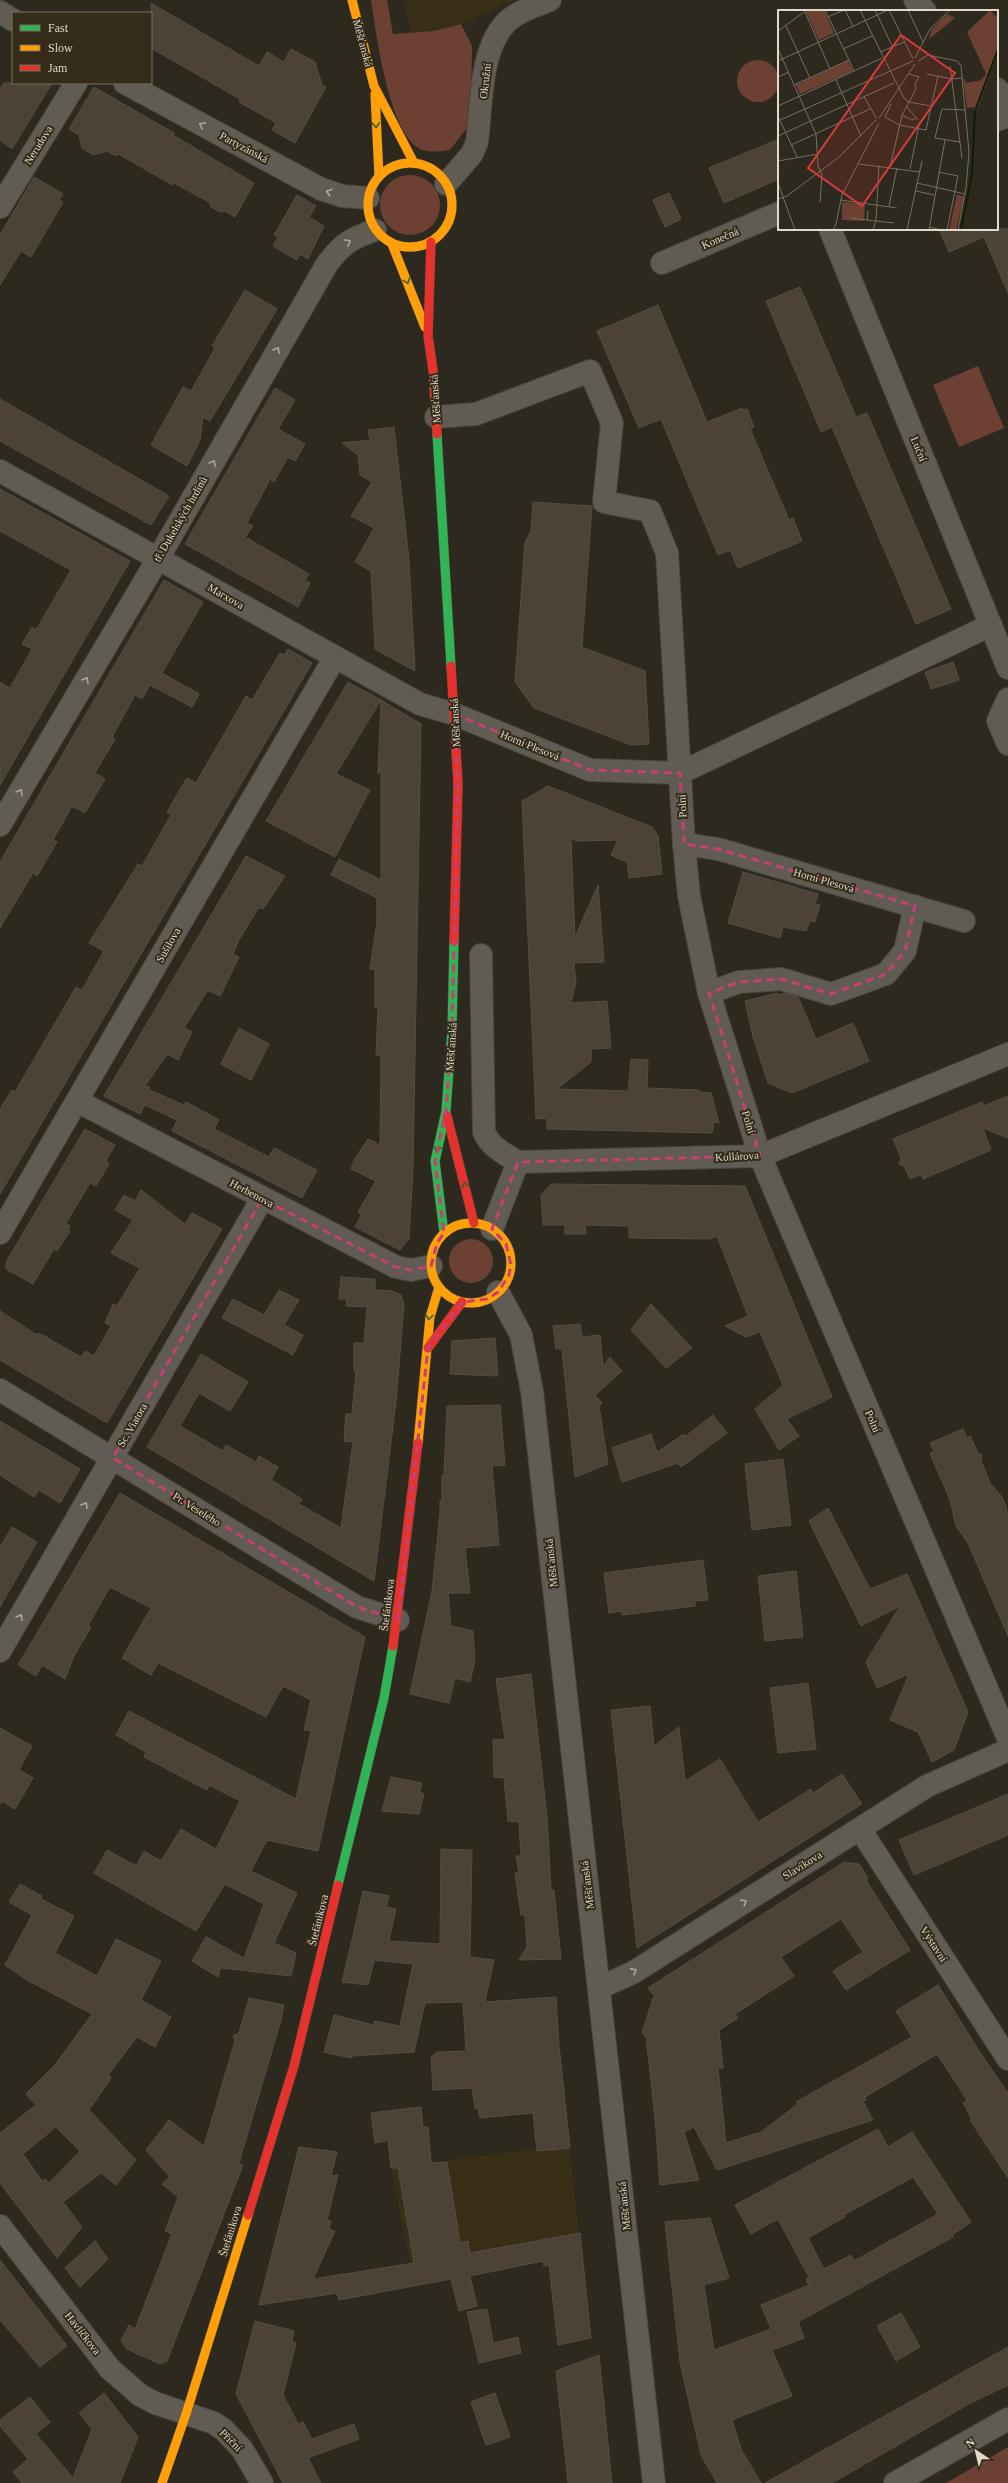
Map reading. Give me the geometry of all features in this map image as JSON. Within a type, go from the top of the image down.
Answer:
[{"type":"main road","name":"Měšťanská","points":[[352,0],[374,86],[379,176],[368,198],[368,214],[375,230],[392,244],[428,336]]},
{"type":"main road","name":"Měšťanská","points":[[374,86],[414,163]]},
{"type":"main road","points":[[379,176],[401,164],[414,163],[432,169],[446,184],[452,202],[449,221],[445,229],[431,242],[412,247],[392,244]]},
{"type":"main road","name":"Měšťanská","points":[[431,242],[428,336],[433,370],[458,784],[456,940],[452,1030],[446,1111],[435,1161],[444,1233]]},
{"type":"main road","name":"Měšťanská","points":[[446,1111],[483,1226]]},
{"type":"main road","points":[[483,1226],[506,1244],[511,1265],[505,1284],[498,1292],[487,1300],[475,1303],[462,1302],[445,1294],[439,1287],[431,1266],[436,1243],[444,1233],[453,1227],[483,1226]]},
{"type":"main road","name":"Štefánikova","points":[[162,2483],[186,2414],[294,2066],[384,1698],[398,1620],[428,1348],[430,1307],[439,1287]]},
{"type":"main road","points":[[428,1348],[462,1302]]},
{"type":"street","name":"Okružní","points":[[446,184],[472,154],[477,142],[486,66],[494,38],[516,15],[550,0]]},
{"type":"street","points":[[915,0],[924,10]]},
{"type":"street","points":[[0,12],[12,19]]},
{"type":"street","name":"Nerudova","points":[[0,207],[75,84]]},
{"type":"street","name":"Partyzánská","points":[[127,84],[321,189],[342,196],[368,198]]},
{"type":"street","points":[[998,90],[1008,101]]},
{"type":"street","points":[[998,120],[1008,116]]},
{"type":"street","name":"Konečná","points":[[662,263],[778,213]]},
{"type":"street","name":"tř. Dukelských hrdinů","points":[[0,825],[159,557],[327,264],[340,246],[355,237],[375,230]]},
{"type":"street","name":"Luční","points":[[830,230],[1008,668]]},
{"type":"street","name":"Polní","points":[[436,417],[476,414],[590,371],[612,423],[604,502],[650,511],[667,553],[684,844],[689,896],[709,993],[760,1156],[1008,1738]]},
{"type":"street","name":"Marxova","points":[[0,471],[159,557],[335,658],[420,704],[454,714]]},
{"type":"street","points":[[680,773],[991,625]]},
{"type":"street","name":"Sušilova","points":[[0,1233],[335,658]]},
{"type":"street","points":[[1008,699],[998,721],[1008,744]]},
{"type":"street","name":"Horní Plesová","points":[[454,714],[590,770],[680,773]]},
{"type":"street","name":"Horní Plesová","points":[[684,844],[718,849],[964,921]]},
{"type":"street","points":[[709,993],[739,982],[781,979],[831,994],[886,974],[905,951],[915,906]]},
{"type":"street","points":[[481,955],[484,1132],[487,1140],[518,1162],[483,1226]]},
{"type":"street","name":"Kollárova","points":[[518,1162],[760,1156],[1008,1054]]},
{"type":"street","name":"Herbenova","points":[[77,1101],[262,1199],[396,1267],[410,1270],[431,1266]]},
{"type":"street","name":"Sc. Viatora","points":[[0,1651],[262,1199]]},
{"type":"street","name":"Měšťanská","points":[[498,1292],[521,1335],[532,1391],[654,2483]]},
{"type":"street","name":"Pr. Veselého","points":[[0,1390],[357,1608],[398,1620]]},
{"type":"street","name":"Slavíkova","points":[[599,1988],[634,1972],[927,1786],[1008,1750]]},
{"type":"street","name":"Výstavní","points":[[860,1829],[1008,2059]]},
{"type":"street","name":"Havlíčkova","points":[[0,2226],[110,2369],[140,2396],[155,2404],[186,2414]]},
{"type":"street","name":"Příční","points":[[186,2414],[214,2423],[224,2430],[242,2449],[262,2483]]},
{"type":"street","points":[[895,2483],[1008,2419]]},
{"type":"highlighted area","points":[[454,714],[590,770],[680,773],[684,844],[718,849],[915,906],[905,951],[886,974],[831,994],[781,979],[739,982],[709,993],[760,1156],[518,1162],[492,1229],[506,1244],[511,1265],[509,1275],[498,1292],[487,1299],[462,1302],[428,1348],[398,1620],[357,1607],[113,1458],[262,1199],[396,1267],[411,1270],[431,1266],[437,1243],[444,1233],[435,1161],[446,1111],[452,1030],[458,784]]},
{"type":"shaded area","points":[[371,0],[387,0],[393,34],[434,31],[461,24],[472,46],[471,101],[467,128],[450,150],[433,152],[423,150],[411,142],[401,126],[386,82],[376,35]]},
{"type":"shaded area","points":[[404,0],[514,0],[461,24],[434,31],[411,33]]},
{"type":"shaded area","points":[[754,60],[762,60],[770,63],[778,73],[778,89],[770,99],[762,102],[754,102],[746,99],[740,93],[737,85],[737,77],[740,69],[746,63]]},
{"type":"shaded area","points":[[410,175],[426,180],[431,184],[435,189],[440,205],[435,221],[431,226],[426,230],[410,235],[394,230],[389,226],[385,221],[380,205],[385,189],[389,184],[394,180]]},
{"type":"shaded area","points":[[978,366],[1004,428],[959,447],[933,385]]},
{"type":"shaded area","points":[[467,1239],[475,1239],[480,1240],[487,1245],[492,1252],[492,1270],[487,1277],[480,1282],[467,1283],[459,1280],[452,1273],[449,1265],[449,1257],[452,1249],[459,1242]]},
{"type":"shaded area","points":[[569,2144],[579,2233],[410,2264],[391,2168]]},
{"type":"shaded area","points":[[1008,2447],[1008,2483],[946,2483]]},
{"type":"building","points":[[151,3],[259,66],[267,52],[284,62],[291,49],[315,62],[322,85],[326,87],[295,143],[272,130],[276,123],[239,102],[240,99],[152,49]]},
{"type":"building","points":[[4,83],[51,84],[12,149],[0,140],[0,89]]},
{"type":"building","points":[[94,87],[174,133],[173,135],[254,183],[235,217],[225,211],[221,212],[211,207],[209,202],[174,183],[173,185],[118,154],[116,156],[107,151],[93,155],[82,148],[79,135],[69,129]]},
{"type":"building","points":[[778,139],[778,179],[724,203],[709,168]]},
{"type":"building","points":[[34,177],[63,194],[59,200],[63,202],[31,257],[21,251],[0,285],[0,235]]},
{"type":"building","points":[[669,193],[681,219],[665,227],[653,200]]},
{"type":"building","points":[[297,195],[316,206],[309,217],[324,226],[308,259],[300,254],[297,260],[273,246],[278,237],[274,235]]},
{"type":"building","points":[[1008,229],[1008,293],[984,237],[949,252],[939,230]]},
{"type":"building","points":[[800,287],[856,417],[867,413],[951,609],[916,624],[832,427],[821,432],[766,301]]},
{"type":"building","points":[[245,290],[277,309],[210,421],[203,417],[200,440],[187,466],[151,445],[183,387],[191,391],[215,348],[212,346]]},
{"type":"building","points":[[658,305],[707,422],[742,408],[743,410],[747,409],[754,427],[750,429],[789,520],[793,518],[802,541],[738,568],[730,550],[718,555],[661,419],[639,428],[597,331]]},
{"type":"building","points":[[275,388],[295,400],[278,429],[305,444],[295,461],[288,457],[274,482],[270,479],[247,523],[253,526],[245,537],[309,574],[305,580],[310,583],[298,607],[185,544]]},
{"type":"building","points":[[0,399],[169,496],[151,525],[0,441]]},
{"type":"building","points":[[394,427],[409,559],[415,671],[375,649],[371,571],[355,562],[374,528],[351,516],[372,482],[360,475],[358,455],[342,443],[370,440],[368,430]]},
{"type":"building","points":[[0,489],[130,561],[0,785],[0,682],[10,688],[32,649],[22,644],[32,627],[36,630],[71,570],[0,531]]},
{"type":"building","points":[[533,502],[592,506],[582,647],[645,671],[649,744],[631,745],[534,708],[515,682],[525,542],[531,532]]},
{"type":"building","points":[[164,580],[203,602],[162,673],[199,694],[192,707],[150,685],[142,699],[135,695],[112,737],[115,739],[95,773],[105,779],[85,813],[72,806],[53,840],[57,842],[37,876],[33,873],[0,928],[0,862]]},
{"type":"building","points":[[288,649],[312,663],[0,1194],[0,1110],[3,1104],[12,1090],[15,1092],[76,987],[82,990],[104,951],[89,943],[138,864],[142,866],[171,815],[167,812],[187,778],[196,783],[246,696],[252,700],[280,653],[284,655]]},
{"type":"building","points":[[953,662],[959,680],[931,689],[925,672]]},
{"type":"building","points":[[348,682],[381,700],[336,774],[370,790],[335,857],[266,821]]},
{"type":"building","points":[[381,700],[421,724],[413,1168],[409,1239],[400,1250],[355,1227],[362,1214],[358,1212],[376,1181],[351,1169],[354,1160],[368,1139],[380,1145],[381,1055],[376,1055],[378,1007],[375,1007],[375,969],[370,969],[377,921],[377,898],[331,875],[339,859],[381,880],[381,769],[378,774]]},
{"type":"building","points":[[548,786],[652,827],[658,836],[662,874],[629,878],[627,862],[611,855],[618,840],[578,841],[571,839],[575,937],[598,885],[604,962],[574,963],[576,982],[571,1003],[607,1001],[611,1048],[591,1049],[591,1062],[557,1089],[628,1091],[631,1059],[648,1060],[647,1088],[699,1090],[699,1092],[711,1093],[719,1123],[714,1122],[712,1133],[547,1129],[547,1118],[536,1119],[522,801]]},
{"type":"building","points":[[246,856],[285,876],[263,909],[259,907],[239,940],[233,954],[239,957],[220,996],[208,990],[184,1028],[192,1032],[178,1060],[167,1054],[145,1086],[150,1087],[149,1090],[184,1105],[186,1102],[219,1120],[214,1129],[269,1157],[274,1148],[317,1170],[302,1198],[172,1131],[177,1120],[145,1105],[140,1114],[104,1096]]},
{"type":"building","points":[[743,872],[818,894],[815,904],[820,905],[815,922],[810,921],[806,931],[783,927],[780,938],[728,923]]},
{"type":"building","points":[[777,993],[778,995],[786,993],[798,997],[816,1039],[853,1023],[869,1061],[792,1093],[768,1083],[753,1037],[745,1001]]},
{"type":"building","points":[[239,1028],[269,1044],[251,1080],[221,1064]]},
{"type":"building","points":[[1008,1096],[1008,1138],[983,1128],[991,1150],[923,1179],[921,1174],[910,1179],[904,1166],[899,1164],[901,1158],[893,1139],[982,1102],[984,1106]]},
{"type":"building","points":[[85,1129],[115,1145],[106,1161],[109,1164],[96,1186],[90,1183],[66,1223],[70,1226],[68,1230],[70,1231],[57,1251],[54,1249],[33,1284],[6,1269],[6,1262]]},
{"type":"building","points":[[551,1184],[745,1186],[832,1397],[787,1419],[799,1436],[779,1450],[755,1409],[783,1385],[760,1332],[746,1337],[725,1326],[748,1316],[717,1236],[709,1239],[629,1238],[629,1226],[585,1225],[586,1234],[565,1234],[565,1225],[543,1225],[541,1195]]},
{"type":"building","points":[[141,1190],[185,1224],[192,1213],[222,1229],[107,1423],[0,1360],[0,1311],[37,1335],[39,1333],[81,1357],[85,1351],[94,1356],[111,1326],[105,1323],[113,1304],[117,1306],[140,1268],[111,1253],[133,1220],[115,1210],[124,1195],[135,1201]]},
{"type":"building","points":[[341,1277],[375,1279],[375,1290],[392,1291],[401,1295],[404,1304],[396,1402],[374,1581],[147,1447],[201,1354],[248,1382],[230,1411],[199,1393],[180,1426],[223,1451],[226,1445],[256,1462],[259,1456],[278,1467],[271,1480],[302,1499],[299,1504],[341,1528],[353,1442],[344,1441],[346,1414],[352,1414],[356,1371],[354,1371],[354,1343],[364,1343],[367,1307],[346,1306],[347,1299],[339,1299]]},
{"type":"building","points":[[279,1290],[299,1300],[284,1325],[303,1335],[293,1355],[222,1318],[233,1299],[264,1315]]},
{"type":"building","points":[[651,1304],[692,1348],[666,1368],[631,1330]]},
{"type":"building","points":[[580,1324],[582,1337],[600,1335],[603,1366],[610,1357],[622,1371],[595,1395],[602,1403],[599,1406],[608,1464],[575,1477],[562,1349],[556,1349],[553,1326]]},
{"type":"building","points":[[495,1338],[498,1376],[450,1374],[452,1341]]},
{"type":"building","points":[[500,1405],[505,1465],[492,1466],[499,1545],[465,1548],[470,1593],[448,1593],[451,1626],[473,1631],[475,1660],[470,1682],[455,1678],[449,1703],[410,1694],[432,1591],[440,1501],[442,1501],[442,1475],[444,1475],[447,1406]]},
{"type":"building","points":[[713,1415],[727,1433],[681,1467],[678,1463],[622,1482],[612,1448],[651,1434],[657,1452],[684,1434],[686,1436]]},
{"type":"building","points":[[0,1421],[80,1469],[60,1503],[39,1490],[34,1497],[0,1475]]},
{"type":"building","points":[[963,1429],[967,1438],[970,1436],[978,1453],[982,1455],[981,1461],[990,1483],[1002,1497],[1006,1506],[1008,1517],[1008,1636],[968,1543],[956,1526],[950,1500],[930,1453],[934,1452],[930,1443]]},
{"type":"building","points":[[783,1459],[791,1525],[752,1530],[745,1464]]},
{"type":"building","points":[[120,1493],[365,1637],[318,1851],[267,1840],[251,1871],[297,1893],[274,1943],[296,1953],[291,1976],[220,1968],[218,1977],[192,1961],[206,1937],[244,1958],[264,1904],[225,1884],[196,1931],[94,1873],[107,1850],[136,1866],[144,1851],[161,1861],[181,1829],[216,1849],[240,1801],[209,1785],[207,1790],[144,1757],[146,1752],[116,1735],[129,1711],[296,1799],[311,1731],[304,1730],[311,1700],[283,1686],[266,1717],[158,1663],[151,1675],[122,1658],[151,1608],[110,1587],[88,1625],[91,1627],[74,1656],[65,1679],[42,1665],[36,1676],[18,1665]]},
{"type":"building","points":[[828,1508],[870,1589],[907,1574],[968,1712],[954,1750],[932,1762],[918,1732],[890,1720],[909,1674],[877,1688],[866,1662],[900,1606],[861,1626],[809,1521]]},
{"type":"building","points":[[12,1527],[37,1542],[0,1607],[0,1547]]},
{"type":"building","points":[[703,1560],[708,1600],[695,1601],[695,1606],[622,1615],[621,1611],[609,1613],[604,1573]]},
{"type":"building","points":[[796,1571],[803,1637],[765,1641],[758,1576]]},
{"type":"building","points":[[531,1674],[547,1816],[551,1890],[554,1890],[561,1959],[519,1960],[527,1947],[525,1915],[521,1915],[515,1873],[519,1873],[516,1856],[521,1856],[519,1822],[508,1821],[504,1778],[494,1777],[493,1740],[505,1739],[496,1679]]},
{"type":"building","points":[[808,1683],[816,1749],[778,1753],[770,1688]]},
{"type":"building","points":[[650,1706],[654,1746],[679,1727],[685,1781],[720,1759],[758,1822],[811,1789],[813,1793],[842,1774],[862,1804],[637,1948],[611,1710]]},
{"type":"building","points":[[0,1728],[32,1746],[19,1770],[33,1778],[15,1809],[2,1801],[0,1804]]},
{"type":"building","points":[[391,1777],[422,1783],[420,1792],[424,1794],[419,1814],[382,1811]]},
{"type":"building","points":[[1008,1794],[1008,1835],[914,1875],[899,1840]]},
{"type":"building","points":[[441,1849],[472,1850],[470,1957],[494,1960],[485,2002],[556,1997],[559,2046],[570,2148],[537,2151],[533,2113],[480,2118],[478,2108],[475,2108],[472,2088],[433,2090],[431,2057],[437,2052],[466,2051],[463,2002],[425,2003],[414,2052],[352,2056],[351,2058],[324,2052],[334,2015],[374,2025],[374,2021],[400,2026],[413,1964],[374,1960],[368,1985],[342,1982],[363,1891],[389,1896],[386,1907],[396,1909],[389,1941],[440,1944]]},
{"type":"building","points":[[844,1862],[859,1864],[868,1878],[866,1880],[910,1950],[846,1990],[833,1971],[863,1952],[841,1919],[781,1957],[794,1976],[735,2014],[738,2018],[719,2030],[723,2068],[718,2068],[726,2143],[761,2132],[798,2104],[796,2102],[912,2037],[896,2011],[938,1985],[981,2054],[1008,2093],[1008,2178],[970,2120],[972,2119],[963,2103],[967,2100],[937,2054],[865,2097],[866,2100],[863,2101],[873,2120],[717,2170],[694,2127],[684,2132],[699,2180],[660,2185],[655,2117],[646,2037],[642,2033],[653,1998],[656,1998],[648,1988]]},
{"type":"building","points":[[20,1884],[42,1896],[41,1899],[74,1916],[55,1953],[97,1976],[116,1939],[161,1961],[141,2000],[171,2017],[155,2047],[137,2037],[108,2075],[111,2078],[89,2110],[136,2160],[116,2185],[101,2173],[63,2202],[82,2227],[57,2258],[0,2183],[0,2133],[36,2105],[26,2094],[55,2065],[92,2014],[27,1980],[5,1965],[32,1915],[9,1902]],"holes":[[[56,2127],[80,2151],[49,2183],[45,2179],[42,2181],[23,2154]]]},
{"type":"building","points":[[249,1998],[284,2005],[281,2020],[239,2163],[243,2165],[167,2361],[160,2364],[127,2349],[121,2341],[129,2325],[135,2329],[172,2234],[165,2231],[178,2197],[162,2184],[170,2177],[146,2150],[169,2120],[204,2146],[235,2041],[233,2036],[239,2033]]},
{"type":"building","points":[[421,2107],[423,2127],[428,2127],[431,2163],[447,2162],[460,2243],[468,2241],[470,2253],[580,2233],[591,2338],[558,2345],[549,2265],[544,2266],[543,2261],[470,2276],[477,2306],[459,2311],[451,2279],[339,2300],[337,2293],[259,2305],[299,2147],[337,2152],[331,2176],[338,2175],[327,2220],[331,2221],[329,2229],[335,2231],[313,2279],[414,2263],[398,2168],[391,2168],[388,2140],[375,2143],[371,2113]]},
{"type":"building","points":[[878,2129],[888,2147],[912,2132],[971,2222],[952,2235],[953,2237],[798,2322],[804,2338],[772,2350],[792,2396],[732,2420],[741,2449],[761,2483],[717,2483],[701,2455],[680,2362],[665,2222],[710,2218],[729,2278],[704,2285],[714,2350],[771,2329],[761,2305],[809,2285],[806,2279],[809,2277],[778,2219],[751,2234],[735,2205]],"holes":[[[913,2177],[938,2214],[854,2261],[851,2255],[824,2269],[808,2238],[845,2217],[844,2215]]]},
{"type":"building","points":[[95,2241],[108,2259],[80,2287],[65,2268]]},
{"type":"building","points":[[0,2260],[67,2346],[40,2367],[0,2320]]},
{"type":"building","points":[[487,2309],[493,2343],[518,2337],[521,2353],[479,2363],[467,2312]]},
{"type":"building","points":[[901,2313],[920,2347],[896,2361],[877,2326]]},
{"type":"building","points":[[255,2321],[294,2331],[292,2342],[296,2343],[283,2395],[298,2424],[303,2422],[312,2439],[354,2424],[359,2439],[308,2458],[321,2483],[283,2483],[236,2394]]},
{"type":"building","points":[[1008,2347],[1008,2385],[967,2405],[832,2483],[765,2483]]},
{"type":"building","points":[[599,2355],[612,2483],[568,2483],[556,2371]]},
{"type":"building","points":[[104,2393],[138,2437],[120,2483],[22,2483],[13,2472],[28,2459],[0,2426],[0,2420],[30,2397],[50,2422],[36,2434],[73,2478],[92,2429],[79,2413]]},
{"type":"building","points":[[495,2393],[510,2437],[486,2445],[471,2402]]},
{"type":"traffic: fast","points":[[437,434],[451,666]]},
{"type":"traffic: fast","points":[[444,1233],[435,1161],[446,1111],[452,1030],[454,941]]},
{"type":"traffic: fast","points":[[338,1885],[384,1698],[393,1646]]},
{"type":"traffic: slow","points":[[352,0],[374,86],[414,163]]},
{"type":"traffic: slow","points":[[375,94],[379,176]]},
{"type":"traffic: slow","points":[[402,163],[418,163],[434,170],[445,181],[452,197],[452,205],[452,213],[449,221],[440,235],[434,240],[418,247],[402,247],[386,240],[375,229],[368,213],[368,197],[375,181],[386,170],[402,163]]},
{"type":"traffic: slow","points":[[392,244],[425,327]]},
{"type":"traffic: slow","points":[[471,1223],[486,1226],[499,1235],[508,1248],[511,1263],[508,1278],[499,1291],[486,1300],[471,1303],[456,1300],[443,1291],[434,1278],[431,1263],[434,1248],[443,1235],[456,1226],[471,1223]]},
{"type":"traffic: slow","points":[[418,1443],[430,1317],[439,1287]]},
{"type":"traffic: slow","points":[[162,2483],[186,2414],[248,2215]]},
{"type":"traffic: jam","points":[[431,242],[428,336],[433,370],[437,434]]},
{"type":"traffic: jam","points":[[451,666],[458,784],[454,941]]},
{"type":"traffic: jam","points":[[447,1116],[474,1223]]},
{"type":"traffic: jam","points":[[428,1348],[462,1302]]},
{"type":"traffic: jam","points":[[393,1646],[418,1443]]},
{"type":"traffic: jam","points":[[248,2215],[294,2066],[338,1885]]}]
